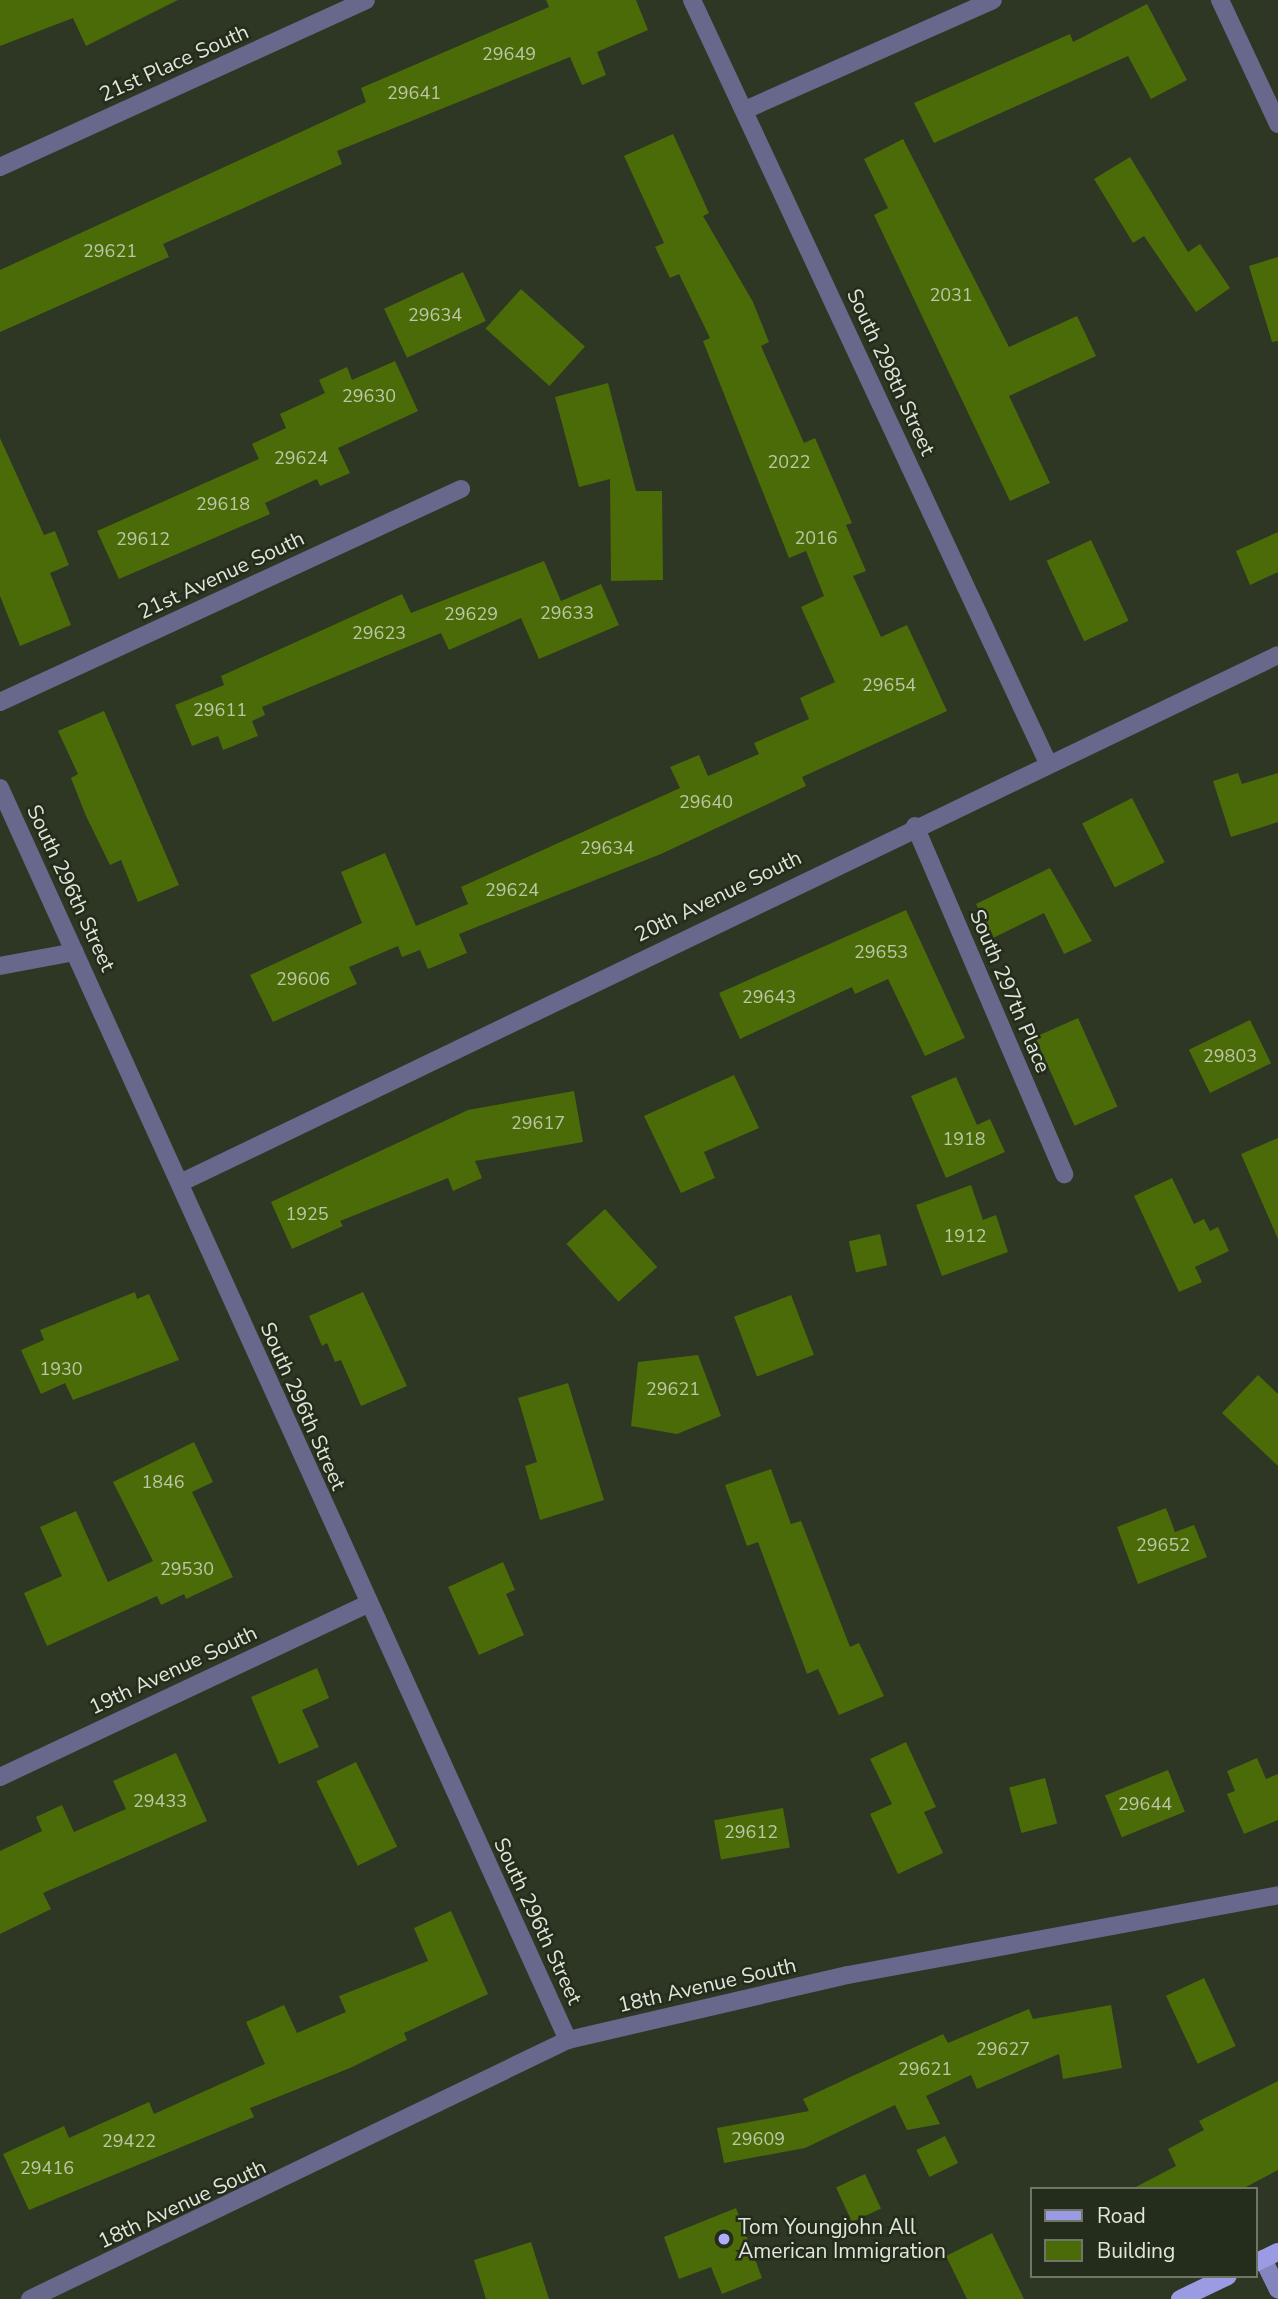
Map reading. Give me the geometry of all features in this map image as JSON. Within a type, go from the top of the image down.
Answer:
[{"type":"main road","points":[[1266,2258],[1278,2290]]},
{"type":"main road","points":[[1180,2299],[1224,2278]]},
{"type":"street","name":"21st Place South","points":[[0,167],[366,0]]},
{"type":"street","name":"South 298th Street","points":[[692,0],[1048,764]]},
{"type":"street","points":[[745,110],[993,0]]},
{"type":"street","points":[[1220,0],[1278,124]]},
{"type":"street","name":"21st Avenue South","points":[[0,702],[461,489]]},
{"type":"street","name":"20th Avenue South","points":[[180,1183],[915,826],[1278,655]]},
{"type":"street","name":"South 296th Street","points":[[0,788],[180,1183],[365,1605],[568,2040]]},
{"type":"street","name":"South 297th Place","points":[[915,826],[1064,1174]]},
{"type":"street","points":[[0,966],[75,952]]},
{"type":"street","name":"19th Avenue South","points":[[0,1777],[365,1605]]},
{"type":"street","name":"18th Avenue South","points":[[30,2299],[196,2224],[568,2040],[859,1973],[1278,1895]]},
{"type":"building","points":[[0,0],[178,0],[86,46],[73,18],[0,46]]},
{"type":"building","points":[[546,0],[636,0],[648,30],[597,52],[606,75],[582,85],[570,57],[337,151],[342,164],[163,244],[169,257],[0,332],[0,270],[366,102],[361,88],[549,7]]},
{"type":"building","points":[[1147,4],[1187,80],[1151,99],[1128,56],[934,143],[914,103],[1070,34],[1073,42]]},
{"type":"building","points":[[673,134],[709,213],[703,216],[753,302],[769,342],[761,346],[804,443],[815,438],[852,523],[846,525],[866,571],[853,576],[881,637],[907,625],[947,711],[802,777],[806,786],[661,854],[459,934],[467,953],[428,969],[420,950],[402,957],[398,946],[349,967],[357,984],[273,1022],[250,975],[362,923],[341,872],[385,853],[416,926],[468,904],[461,887],[680,788],[670,767],[699,755],[708,776],[759,754],[754,743],[809,719],[800,698],[835,682],[801,607],[824,596],[806,551],[789,558],[703,341],[710,338],[679,274],[670,278],[655,247],[664,243],[624,156]]},
{"type":"building","points":[[903,139],[1009,347],[1077,316],[1096,356],[1009,396],[1050,483],[1010,501],[874,215],[888,208],[864,159]]},
{"type":"building","points":[[1130,157],[1188,252],[1200,244],[1230,288],[1196,312],[1144,236],[1133,243],[1094,179]]},
{"type":"building","points":[[1278,257],[1278,341],[1272,342],[1249,266]]},
{"type":"building","points":[[463,272],[486,321],[407,358],[384,309]]},
{"type":"building","points":[[521,289],[585,347],[549,386],[486,328]]},
{"type":"building","points":[[395,361],[418,411],[338,448],[350,473],[320,486],[317,479],[265,503],[270,514],[119,579],[97,531],[259,459],[252,444],[286,428],[280,414],[325,393],[319,380],[347,367],[352,380]]},
{"type":"building","points":[[608,383],[636,491],[662,491],[663,580],[611,581],[610,479],[579,487],[555,397]]},
{"type":"building","points":[[0,438],[44,535],[55,531],[69,565],[50,573],[71,625],[20,646],[0,596]]},
{"type":"building","points":[[1278,532],[1278,572],[1250,585],[1236,551]]},
{"type":"building","points":[[1091,540],[1129,621],[1084,641],[1047,561]]},
{"type":"building","points":[[544,561],[561,601],[601,584],[619,625],[539,659],[521,618],[449,650],[441,633],[262,707],[265,715],[252,721],[258,736],[223,750],[218,736],[192,746],[175,705],[224,685],[221,676],[402,594],[411,613]]},
{"type":"building","points":[[104,711],[179,885],[138,902],[121,860],[110,865],[86,816],[71,778],[78,774],[58,731]]},
{"type":"building","points":[[1238,773],[1242,784],[1278,773],[1278,822],[1231,837],[1213,781]]},
{"type":"building","points":[[1132,798],[1165,862],[1115,888],[1082,823]]},
{"type":"building","points":[[1050,868],[1092,941],[1064,954],[1044,913],[993,938],[976,904]]},
{"type":"building","points":[[906,910],[965,1038],[925,1056],[888,979],[855,994],[852,987],[740,1039],[719,993]]},
{"type":"building","points":[[1078,1018],[1117,1107],[1075,1126],[1035,1037]]},
{"type":"building","points":[[1250,1020],[1271,1063],[1210,1093],[1189,1050]]},
{"type":"building","points":[[734,1075],[759,1128],[704,1152],[715,1178],[681,1193],[644,1116]]},
{"type":"building","points":[[956,1077],[977,1125],[990,1119],[1005,1152],[946,1178],[911,1096]]},
{"type":"building","points":[[574,1091],[583,1142],[475,1161],[482,1178],[453,1191],[448,1178],[340,1221],[343,1226],[292,1249],[271,1202],[468,1110]]},
{"type":"building","points":[[1278,1138],[1278,1239],[1241,1154]]},
{"type":"building","points":[[1172,1178],[1194,1224],[1204,1219],[1210,1231],[1218,1227],[1229,1251],[1195,1267],[1202,1282],[1179,1292],[1134,1196]]},
{"type":"building","points":[[971,1185],[983,1220],[996,1215],[1008,1252],[942,1276],[916,1205]]},
{"type":"building","points":[[605,1209],[657,1267],[619,1302],[566,1244]]},
{"type":"building","points":[[880,1234],[887,1265],[856,1272],[849,1241]]},
{"type":"building","points":[[135,1292],[137,1299],[149,1294],[179,1360],[73,1400],[65,1383],[41,1394],[21,1350],[44,1340],[40,1330]]},
{"type":"building","points":[[363,1292],[407,1386],[361,1406],[341,1360],[335,1362],[327,1343],[322,1346],[309,1316]]},
{"type":"building","points":[[791,1295],[814,1355],[757,1377],[734,1317]]},
{"type":"building","points":[[698,1355],[721,1416],[677,1434],[631,1426],[638,1362]]},
{"type":"building","points":[[1258,1375],[1278,1394],[1278,1466],[1222,1413]]},
{"type":"building","points":[[568,1383],[604,1500],[540,1520],[525,1466],[537,1462],[518,1398]]},
{"type":"building","points":[[194,1442],[213,1482],[192,1492],[233,1577],[186,1599],[184,1594],[161,1605],[157,1596],[47,1646],[24,1593],[62,1576],[40,1527],[76,1511],[108,1582],[153,1561],[113,1482]]},
{"type":"building","points":[[771,1469],[791,1524],[801,1521],[850,1647],[859,1643],[884,1696],[839,1715],[818,1669],[807,1674],[758,1542],[747,1546],[725,1485]]},
{"type":"building","points":[[1166,1508],[1175,1532],[1194,1525],[1207,1557],[1138,1584],[1117,1527]]},
{"type":"building","points":[[503,1562],[515,1590],[506,1594],[524,1635],[479,1655],[448,1587]]},
{"type":"building","points":[[317,1668],[329,1698],[302,1710],[319,1747],[279,1764],[251,1697]]},
{"type":"building","points":[[906,1742],[936,1807],[924,1812],[943,1853],[898,1874],[870,1814],[892,1804],[870,1759]]},
{"type":"building","points":[[176,1753],[207,1821],[43,1893],[51,1909],[0,1934],[0,1851],[42,1831],[36,1817],[62,1805],[74,1832],[126,1809],[113,1781]]},
{"type":"building","points":[[1257,1758],[1266,1779],[1278,1774],[1278,1820],[1244,1834],[1227,1794],[1235,1791],[1227,1771]]},
{"type":"building","points":[[356,1762],[397,1846],[358,1866],[316,1781]]},
{"type":"building","points":[[1168,1770],[1185,1812],[1122,1837],[1105,1795]]},
{"type":"building","points":[[1045,1778],[1057,1823],[1021,1833],[1009,1788]]},
{"type":"building","points":[[783,1808],[790,1847],[721,1860],[714,1820]]},
{"type":"building","points":[[451,1911],[488,1994],[404,2033],[407,2040],[350,2068],[250,2108],[254,2117],[29,2210],[3,2154],[64,2126],[69,2138],[149,2102],[154,2114],[265,2064],[246,2022],[284,2005],[297,2033],[346,2012],[339,1996],[428,1961],[414,1928]]},
{"type":"building","points":[[1204,1978],[1236,2046],[1198,2064],[1166,1996]]},
{"type":"building","points":[[1111,2005],[1122,2068],[1063,2079],[1059,2054],[977,2089],[971,2075],[926,2096],[940,2124],[907,2130],[895,2105],[805,2148],[724,2163],[717,2128],[809,2111],[803,2099],[943,2034],[948,2043],[1029,2009],[1033,2019]]},
{"type":"building","points":[[1278,2081],[1278,2170],[1246,2187],[1136,2187],[1176,2166],[1168,2149],[1204,2130],[1199,2121]]},
{"type":"building","points":[[945,2136],[958,2163],[929,2177],[916,2150]]},
{"type":"building","points":[[865,2174],[881,2208],[852,2222],[836,2188]]},
{"type":"building","points":[[736,2208],[762,2278],[722,2294],[711,2267],[679,2279],[664,2237]]},
{"type":"building","points":[[992,2233],[1024,2299],[967,2299],[946,2256]]},
{"type":"building","points":[[531,2242],[549,2299],[486,2299],[474,2260]]},
{"type":"place","name":"Tom Youngjohn All American Immigration","points":[[724,2239]]}]
